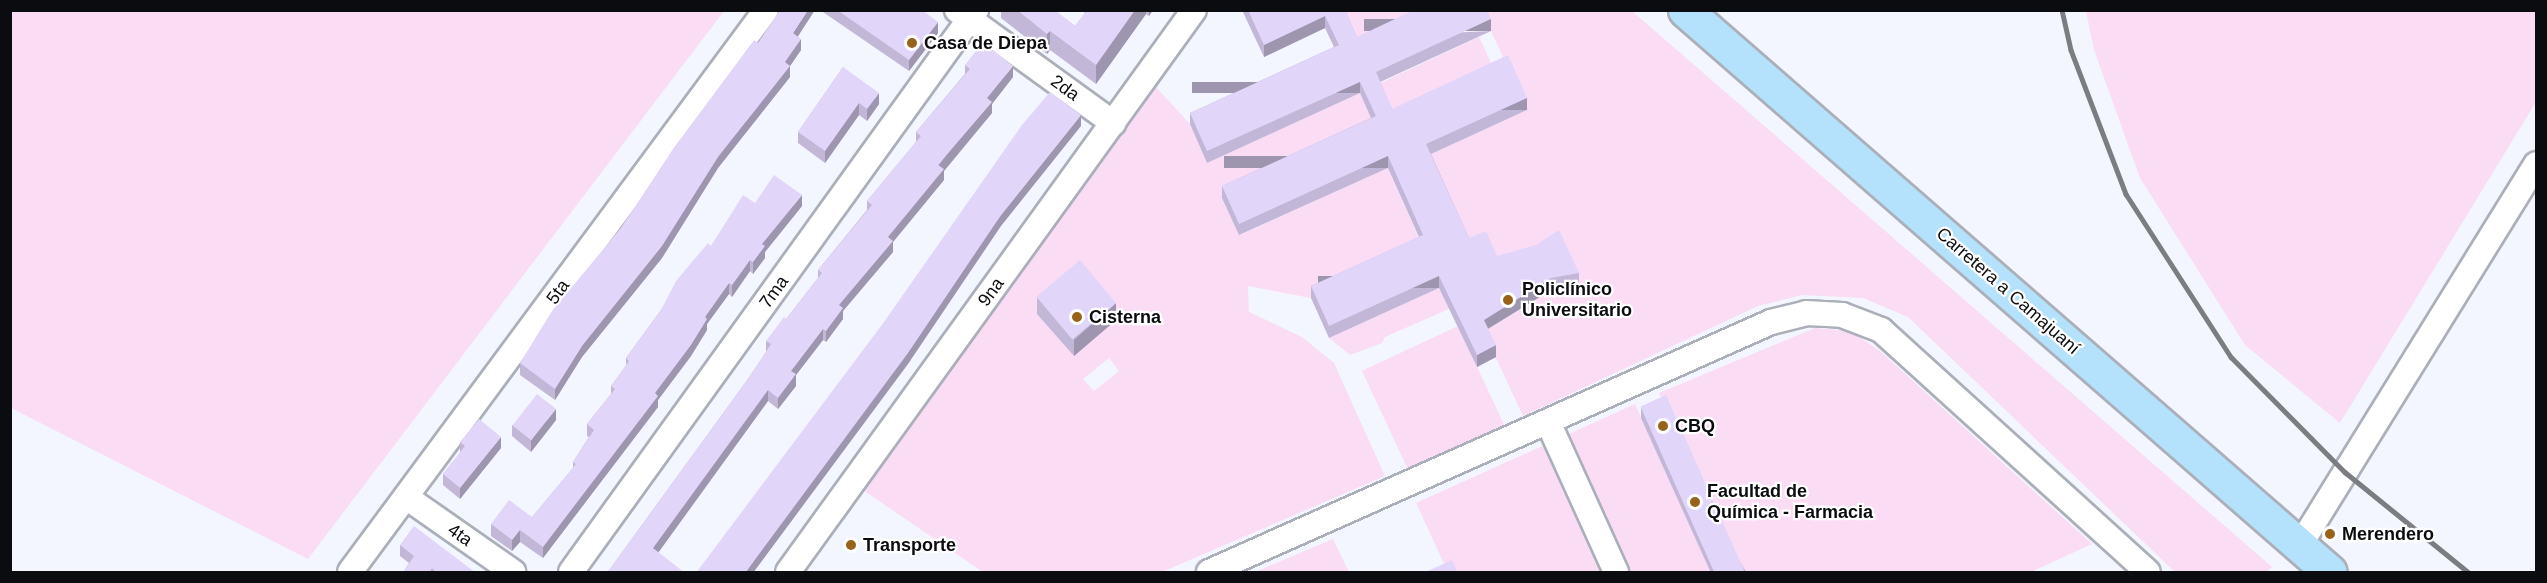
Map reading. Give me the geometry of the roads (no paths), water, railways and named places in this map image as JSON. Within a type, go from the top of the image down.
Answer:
[{"type":"main road","name":"Carretera a Camajuaní","points":[[1685,10],[2300,545],[2328,572]]},
{"type":"street","name":"5ta","points":[[350,573],[766,10]]},
{"type":"street","name":"9na","points":[[788,573],[1194,10]]},
{"type":"street","name":"2da","points":[[968,14],[1113,123]]},
{"type":"street","name":"7ma","points":[[571,573],[968,14]]},
{"type":"street","points":[[2300,545],[2536,164]]},
{"type":"street","points":[[1209,573],[1771,322],[1806,313],[1842,315],[1881,330],[2148,573]]},
{"type":"street","points":[[1548,422],[1616,573]]},
{"type":"street","name":"4ta","points":[[406,497],[513,573]]},
{"type":"railway","points":[[2062,10],[2071,50],[2126,194],[2231,357],[2345,472],[2468,572]]},
{"type":"place","name":"Casa de Diepa","points":[[912,43]]},
{"type":"place","name":"Policlínico Universitario","points":[[1508,300]]},
{"type":"place","name":"Cisterna","points":[[1077,317]]},
{"type":"place","name":"CBQ","points":[[1663,426]]},
{"type":"place","name":"Facultad de Química - Farmacia","points":[[1695,502]]},
{"type":"place","name":"Merendero","points":[[2330,534]]},
{"type":"place","name":"Transporte","points":[[851,545]]}]
